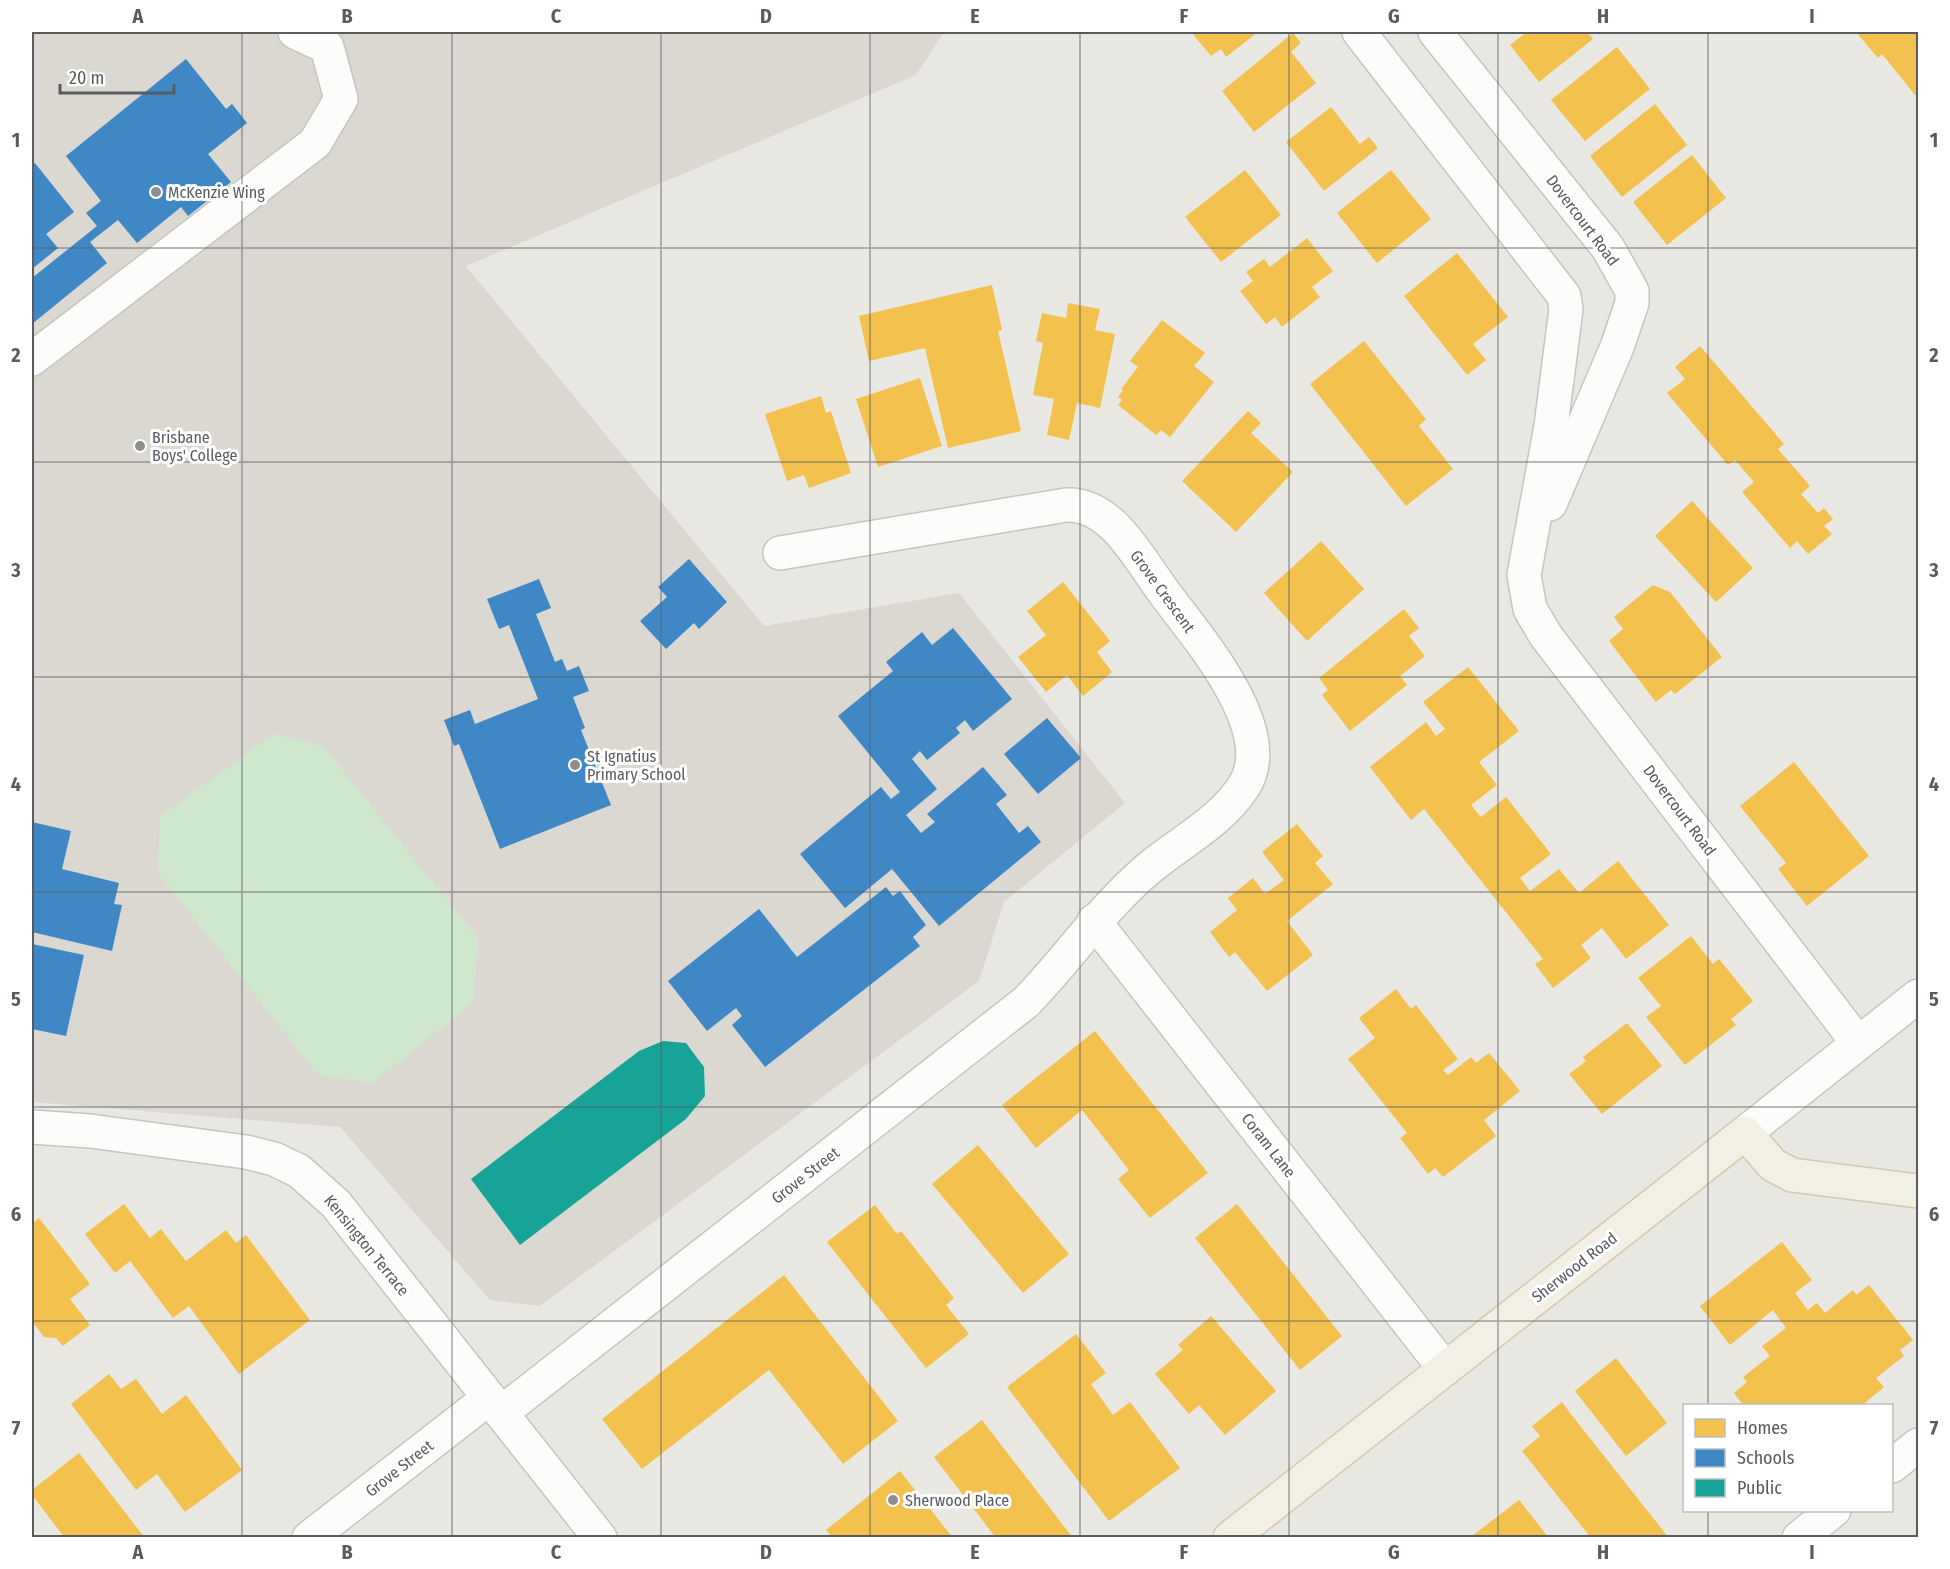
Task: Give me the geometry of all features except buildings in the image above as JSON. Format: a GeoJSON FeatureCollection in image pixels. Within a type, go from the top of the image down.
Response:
{"type":"FeatureCollection","features":[{"type":"Feature","properties":{"kind":"main road","name":"Sherwood Road"},"geometry":{"type":"LineString","coordinates":[[1230,1538],[1744,1133]]}},
{"type":"Feature","properties":{"kind":"main road"},"geometry":{"type":"LineString","coordinates":[[1744,1133],[1773,1165],[1792,1175],[1918,1191]]}},
{"type":"Feature","properties":{"kind":"street"},"geometry":{"type":"LineString","coordinates":[[32,359],[315,143],[341,99],[327,47],[296,32]]}},
{"type":"Feature","properties":{"kind":"street","name":"Dovercourt Road"},"geometry":{"type":"LineString","coordinates":[[1359,32],[1564,296],[1566,309],[1551,426],[1524,567],[1525,594],[1533,615],[1546,636],[1858,1043]]}},
{"type":"Feature","properties":{"kind":"street","name":"Dovercourt Road"},"geometry":{"type":"LineString","coordinates":[[1435,32],[1608,248],[1632,291],[1632,303],[1617,347],[1524,567]]}},
{"type":"Feature","properties":{"kind":"street","name":"Grove Crescent"},"geometry":{"type":"LineString","coordinates":[[780,553],[1074,504],[1096,511],[1122,535],[1215,662],[1239,703],[1251,735],[1253,762],[1245,785],[1226,808],[1149,868],[1094,921]]}},
{"type":"Feature","properties":{"kind":"street","name":"Coram Lane"},"geometry":{"type":"LineString","coordinates":[[1094,921],[1445,1369]]}},
{"type":"Feature","properties":{"kind":"street","name":"Grove Street"},"geometry":{"type":"LineString","coordinates":[[309,1538],[495,1406],[1026,1002],[1050,977],[1094,921]]}},
{"type":"Feature","properties":{"kind":"street","name":"Sherwood Road"},"geometry":{"type":"LineString","coordinates":[[1744,1133],[1918,996]]}},
{"type":"Feature","properties":{"kind":"street","name":"Kensington Terrace"},"geometry":{"type":"LineString","coordinates":[[32,1127],[90,1131],[246,1152],[274,1159],[299,1171],[336,1204],[600,1538]]}},
{"type":"Feature","properties":{"kind":"street"},"geometry":{"type":"LineString","coordinates":[[1893,1465],[1918,1445]]}},
{"type":"Feature","properties":{"kind":"street"},"geometry":{"type":"LineString","coordinates":[[1799,1538],[1832,1512]]}},
{"type":"Feature","properties":{"kind":"shaded area","name":"St Ignatius Primary School"},"geometry":{"type":"Polygon","coordinates":[[[32,32],[944,32],[916,75],[466,266],[764,626],[959,593],[1125,803],[1004,902],[979,981],[540,1306],[490,1300],[340,1127],[32,1102],[32,32]]]}},
{"type":"Feature","properties":{"kind":"green space"},"geometry":{"type":"Polygon","coordinates":[[[273,734],[323,746],[478,938],[473,1002],[373,1083],[318,1075],[158,873],[160,817],[273,734]]]}},
{"type":"Feature","properties":{"kind":"place","name":"McKenzie Wing"},"geometry":{"type":"Point","coordinates":[156,192]}},
{"type":"Feature","properties":{"kind":"place","name":"Brisbane Boys' College"},"geometry":{"type":"Point","coordinates":[140,446]}},
{"type":"Feature","properties":{"kind":"place","name":"St Ignatius Primary School"},"geometry":{"type":"Point","coordinates":[575,765]}},
{"type":"Feature","properties":{"kind":"place","name":"Sherwood Place"},"geometry":{"type":"Point","coordinates":[893,1500]}}]}
